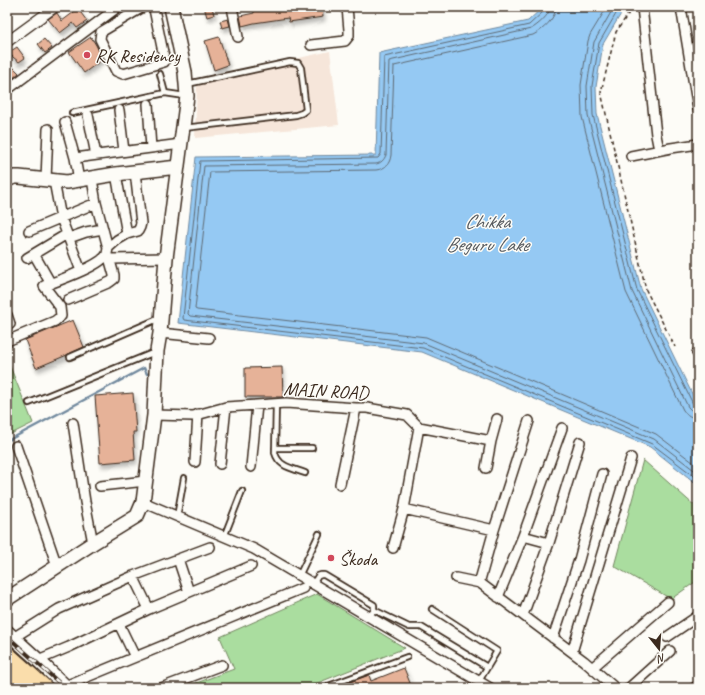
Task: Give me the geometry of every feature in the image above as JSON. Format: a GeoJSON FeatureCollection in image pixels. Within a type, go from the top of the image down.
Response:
{"type":"FeatureCollection","features":[{"type":"Feature","properties":{"kind":"highway"},"geometry":{"type":"LineString","coordinates":[[7,655],[44,688]]}},
{"type":"Feature","properties":{"kind":"highway"},"geometry":{"type":"LineString","coordinates":[[7,662],[36,688]]}},
{"type":"Feature","properties":{"kind":"highway"},"geometry":{"type":"LineString","coordinates":[[7,675],[22,688]]}},
{"type":"Feature","properties":{"kind":"highway"},"geometry":{"type":"LineString","coordinates":[[7,681],[15,688]]}},
{"type":"Feature","properties":{"kind":"street"},"geometry":{"type":"LineString","coordinates":[[7,42],[55,7]]}},
{"type":"Feature","properties":{"kind":"street"},"geometry":{"type":"LineString","coordinates":[[7,90],[118,7]]}},
{"type":"Feature","properties":{"kind":"street"},"geometry":{"type":"LineString","coordinates":[[143,7],[101,32],[100,39],[116,71],[123,74],[164,62],[164,56],[152,7]]}},
{"type":"Feature","properties":{"kind":"street"},"geometry":{"type":"LineString","coordinates":[[8,596],[137,516],[143,502],[154,415],[157,351],[160,333],[166,258],[187,90],[185,72],[171,7]]}},
{"type":"Feature","properties":{"kind":"street"},"geometry":{"type":"LineString","coordinates":[[232,7],[238,37]]}},
{"type":"Feature","properties":{"kind":"street"},"geometry":{"type":"LineString","coordinates":[[311,45],[345,41],[349,36],[350,30],[347,7]]}},
{"type":"Feature","properties":{"kind":"street"},"geometry":{"type":"LineString","coordinates":[[642,7],[656,135],[659,150]]}},
{"type":"Feature","properties":{"kind":"street"},"geometry":{"type":"LineString","coordinates":[[681,7],[698,109]]}},
{"type":"Feature","properties":{"kind":"street"},"geometry":{"type":"LineString","coordinates":[[104,17],[112,25]]}},
{"type":"Feature","properties":{"kind":"street"},"geometry":{"type":"LineString","coordinates":[[164,56],[181,52]]}},
{"type":"Feature","properties":{"kind":"street"},"geometry":{"type":"LineString","coordinates":[[148,104],[151,148]]}},
{"type":"Feature","properties":{"kind":"street"},"geometry":{"type":"LineString","coordinates":[[120,110],[124,151]]}},
{"type":"Feature","properties":{"kind":"street"},"geometry":{"type":"LineString","coordinates":[[88,115],[96,155]]}},
{"type":"Feature","properties":{"kind":"street"},"geometry":{"type":"LineString","coordinates":[[7,341],[55,321],[62,316],[60,307],[44,286],[101,261],[107,254],[108,248],[96,203],[75,158],[65,122]]}},
{"type":"Feature","properties":{"kind":"street"},"geometry":{"type":"LineString","coordinates":[[48,129],[50,181],[61,218],[81,271]]}},
{"type":"Feature","properties":{"kind":"street"},"geometry":{"type":"LineString","coordinates":[[75,158],[181,144]]}},
{"type":"Feature","properties":{"kind":"street"},"geometry":{"type":"LineString","coordinates":[[631,156],[698,144]]}},
{"type":"Feature","properties":{"kind":"street"},"geometry":{"type":"LineString","coordinates":[[7,180],[14,177],[19,177],[67,182],[116,174],[178,167]]}},
{"type":"Feature","properties":{"kind":"street"},"geometry":{"type":"LineString","coordinates":[[108,248],[127,234],[138,231],[140,227],[141,223],[135,172]]}},
{"type":"Feature","properties":{"kind":"street"},"geometry":{"type":"LineString","coordinates":[[116,174],[127,234]]}},
{"type":"Feature","properties":{"kind":"street"},"geometry":{"type":"LineString","coordinates":[[29,231],[96,203]]}},
{"type":"Feature","properties":{"kind":"street"},"geometry":{"type":"LineString","coordinates":[[51,284],[30,256],[68,236],[102,229]]}},
{"type":"Feature","properties":{"kind":"street"},"geometry":{"type":"LineString","coordinates":[[68,300],[114,279],[110,261],[112,259],[166,258]]}},
{"type":"Feature","properties":{"kind":"street"},"geometry":{"type":"LineString","coordinates":[[160,333],[209,338]]}},
{"type":"Feature","properties":{"kind":"street","name":"MAIN ROAD"},"geometry":{"type":"LineString","coordinates":[[154,415],[193,416],[226,407],[276,403],[367,408],[407,415],[420,427],[491,441]]}},
{"type":"Feature","properties":{"kind":"street"},"geometry":{"type":"LineString","coordinates":[[251,467],[257,405]]}},
{"type":"Feature","properties":{"kind":"street"},"geometry":{"type":"LineString","coordinates":[[220,464],[226,407]]}},
{"type":"Feature","properties":{"kind":"street"},"geometry":{"type":"LineString","coordinates":[[340,484],[356,408]]}},
{"type":"Feature","properties":{"kind":"street"},"geometry":{"type":"LineString","coordinates":[[195,462],[198,414]]}},
{"type":"Feature","properties":{"kind":"street"},"geometry":{"type":"LineString","coordinates":[[486,468],[497,419]]}},
{"type":"Feature","properties":{"kind":"street"},"geometry":{"type":"LineString","coordinates":[[480,583],[494,530],[529,420]]}},
{"type":"Feature","properties":{"kind":"street"},"geometry":{"type":"LineString","coordinates":[[73,423],[84,502],[93,543]]}},
{"type":"Feature","properties":{"kind":"street"},"geometry":{"type":"LineString","coordinates":[[393,548],[404,509],[420,427]]}},
{"type":"Feature","properties":{"kind":"street"},"geometry":{"type":"LineString","coordinates":[[498,597],[523,536],[562,428]]}},
{"type":"Feature","properties":{"kind":"street"},"geometry":{"type":"LineString","coordinates":[[523,615],[549,543],[580,442]]}},
{"type":"Feature","properties":{"kind":"street"},"geometry":{"type":"LineString","coordinates":[[16,446],[57,566]]}},
{"type":"Feature","properties":{"kind":"street"},"geometry":{"type":"LineString","coordinates":[[572,652],[631,458]]}},
{"type":"Feature","properties":{"kind":"street"},"geometry":{"type":"LineString","coordinates":[[553,638],[579,560],[602,474]]}},
{"type":"Feature","properties":{"kind":"street"},"geometry":{"type":"LineString","coordinates":[[100,486],[146,481]]}},
{"type":"Feature","properties":{"kind":"street"},"geometry":{"type":"LineString","coordinates":[[143,502],[254,549],[298,576],[371,613],[490,688]]}},
{"type":"Feature","properties":{"kind":"street"},"geometry":{"type":"LineString","coordinates":[[404,509],[494,530]]}},
{"type":"Feature","properties":{"kind":"street"},"geometry":{"type":"LineString","coordinates":[[523,536],[549,543]]}},
{"type":"Feature","properties":{"kind":"street"},"geometry":{"type":"LineString","coordinates":[[210,547],[133,576],[59,609],[10,635],[66,687],[303,588]]}},
{"type":"Feature","properties":{"kind":"street"},"geometry":{"type":"LineString","coordinates":[[178,559],[189,592]]}},
{"type":"Feature","properties":{"kind":"street"},"geometry":{"type":"LineString","coordinates":[[38,660],[149,609],[251,566]]}},
{"type":"Feature","properties":{"kind":"street"},"geometry":{"type":"LineString","coordinates":[[133,576],[149,609]]}},
{"type":"Feature","properties":{"kind":"street"},"geometry":{"type":"LineString","coordinates":[[456,578],[480,583],[572,652],[615,688]]}},
{"type":"Feature","properties":{"kind":"street"},"geometry":{"type":"LineString","coordinates":[[592,668],[668,602]]}},
{"type":"Feature","properties":{"kind":"street"},"geometry":{"type":"LineString","coordinates":[[667,637],[698,616]]}},
{"type":"Feature","properties":{"kind":"street"},"geometry":{"type":"LineString","coordinates":[[119,624],[135,657]]}},
{"type":"Feature","properties":{"kind":"street"},"geometry":{"type":"LineString","coordinates":[[629,688],[670,651]]}},
{"type":"Feature","properties":{"kind":"street"},"geometry":{"type":"LineString","coordinates":[[161,688],[222,665]]}},
{"type":"Feature","properties":{"kind":"street"},"geometry":{"type":"LineString","coordinates":[[694,688],[698,686]]}},
{"type":"Feature","properties":{"kind":"lane"},"geometry":{"type":"LineString","coordinates":[[72,113],[165,93],[187,90],[290,62],[298,63],[301,68],[306,110],[302,113],[296,115],[183,128]]}},
{"type":"Feature","properties":{"kind":"lane"},"geometry":{"type":"LineString","coordinates":[[160,74],[165,93]]}},
{"type":"Feature","properties":{"kind":"lane"},"geometry":{"type":"LineString","coordinates":[[70,356],[161,318]]}},
{"type":"Feature","properties":{"kind":"lane"},"geometry":{"type":"LineString","coordinates":[[29,403],[157,351]]}},
{"type":"Feature","properties":{"kind":"lane"},"geometry":{"type":"LineString","coordinates":[[276,403],[276,458],[280,464],[305,473]]}},
{"type":"Feature","properties":{"kind":"lane"},"geometry":{"type":"LineString","coordinates":[[275,448],[312,448]]}},
{"type":"Feature","properties":{"kind":"lane"},"geometry":{"type":"LineString","coordinates":[[177,517],[184,478]]}},
{"type":"Feature","properties":{"kind":"lane"},"geometry":{"type":"LineString","coordinates":[[224,537],[242,491]]}},
{"type":"Feature","properties":{"kind":"lane"},"geometry":{"type":"LineString","coordinates":[[298,576],[319,534]]}},
{"type":"Feature","properties":{"kind":"lane"},"geometry":{"type":"LineString","coordinates":[[313,584],[318,576],[324,575],[374,605],[371,613],[409,627],[421,627],[487,667]]}},
{"type":"Feature","properties":{"kind":"lane"},"geometry":{"type":"LineString","coordinates":[[432,609],[497,651],[479,681]]}},
{"type":"Feature","properties":{"kind":"lane"},"geometry":{"type":"LineString","coordinates":[[323,688],[407,657]]}},
{"type":"Feature","properties":{"kind":"path"},"geometry":{"type":"LineString","coordinates":[[633,7],[616,32],[602,92],[646,290],[675,347]]}},
{"type":"Feature","properties":{"kind":"shaded area"},"geometry":{"type":"Polygon","coordinates":[[[330,51],[339,125],[195,138],[197,81],[330,51]]]}},
{"type":"Feature","properties":{"kind":"green space"},"geometry":{"type":"Polygon","coordinates":[[[7,359],[33,423],[7,436],[7,359]]]}},
{"type":"Feature","properties":{"kind":"green space"},"geometry":{"type":"Polygon","coordinates":[[[643,460],[698,510],[698,580],[671,599],[614,566],[643,460]]]}},
{"type":"Feature","properties":{"kind":"green space"},"geometry":{"type":"Polygon","coordinates":[[[317,594],[405,648],[305,688],[183,688],[234,669],[220,637],[317,594]]]}},
{"type":"Feature","properties":{"kind":"water","name":"Chikka Beguru Lake"},"geometry":{"type":"Polygon","coordinates":[[[543,7],[625,7],[603,44],[596,87],[597,114],[641,289],[698,406],[698,485],[650,447],[422,352],[178,323],[196,157],[376,155],[379,53],[528,21],[543,7]]]}},
{"type":"Feature","properties":{"kind":"building"},"geometry":{"type":"Polygon","coordinates":[[[204,7],[212,7],[214,15],[207,17],[204,7]]]}},
{"type":"Feature","properties":{"kind":"building"},"geometry":{"type":"Polygon","coordinates":[[[254,7],[322,7],[323,17],[289,22],[288,18],[242,26],[240,16],[254,13],[254,7]]]}},
{"type":"Feature","properties":{"kind":"building"},"geometry":{"type":"Polygon","coordinates":[[[78,9],[87,21],[77,28],[73,23],[60,33],[48,19],[57,13],[62,21],[78,9]]]}},
{"type":"Feature","properties":{"kind":"building"},"geometry":{"type":"Polygon","coordinates":[[[228,19],[230,26],[222,28],[220,21],[228,19]]]}},
{"type":"Feature","properties":{"kind":"building","name":"RK Residency"},"geometry":{"type":"Polygon","coordinates":[[[91,37],[103,59],[84,73],[69,52],[91,37]]]}},
{"type":"Feature","properties":{"kind":"building"},"geometry":{"type":"Polygon","coordinates":[[[219,37],[228,65],[214,70],[205,41],[219,37]]]}},
{"type":"Feature","properties":{"kind":"building"},"geometry":{"type":"Polygon","coordinates":[[[44,39],[52,48],[45,53],[38,44],[44,39]]]}},
{"type":"Feature","properties":{"kind":"building"},"geometry":{"type":"Polygon","coordinates":[[[17,47],[25,58],[19,62],[8,53],[17,47]]]}},
{"type":"Feature","properties":{"kind":"building"},"geometry":{"type":"Polygon","coordinates":[[[11,65],[19,73],[11,80],[7,76],[7,68],[11,65]]]}},
{"type":"Feature","properties":{"kind":"building"},"geometry":{"type":"Polygon","coordinates":[[[73,320],[84,347],[36,368],[25,340],[73,320]]]}},
{"type":"Feature","properties":{"kind":"building"},"geometry":{"type":"Polygon","coordinates":[[[282,367],[283,397],[245,397],[245,368],[282,367]]]}},
{"type":"Feature","properties":{"kind":"building"},"geometry":{"type":"Polygon","coordinates":[[[133,393],[136,432],[133,432],[135,460],[100,463],[95,396],[133,393]]]}},
{"type":"Feature","properties":{"kind":"building"},"geometry":{"type":"Polygon","coordinates":[[[404,668],[412,688],[334,688],[369,675],[371,681],[404,668]]]}},
{"type":"Feature","properties":{"kind":"waterway"},"geometry":{"type":"LineString","coordinates":[[7,441],[144,368],[147,374]]}},
{"type":"Feature","properties":{"kind":"railway"},"geometry":{"type":"LineString","coordinates":[[7,636],[65,688]]}},
{"type":"Feature","properties":{"kind":"place","name":"RK Residency"},"geometry":{"type":"Point","coordinates":[87,55]}},
{"type":"Feature","properties":{"kind":"place","name":"Škoda"},"geometry":{"type":"Point","coordinates":[331,558]}}]}
